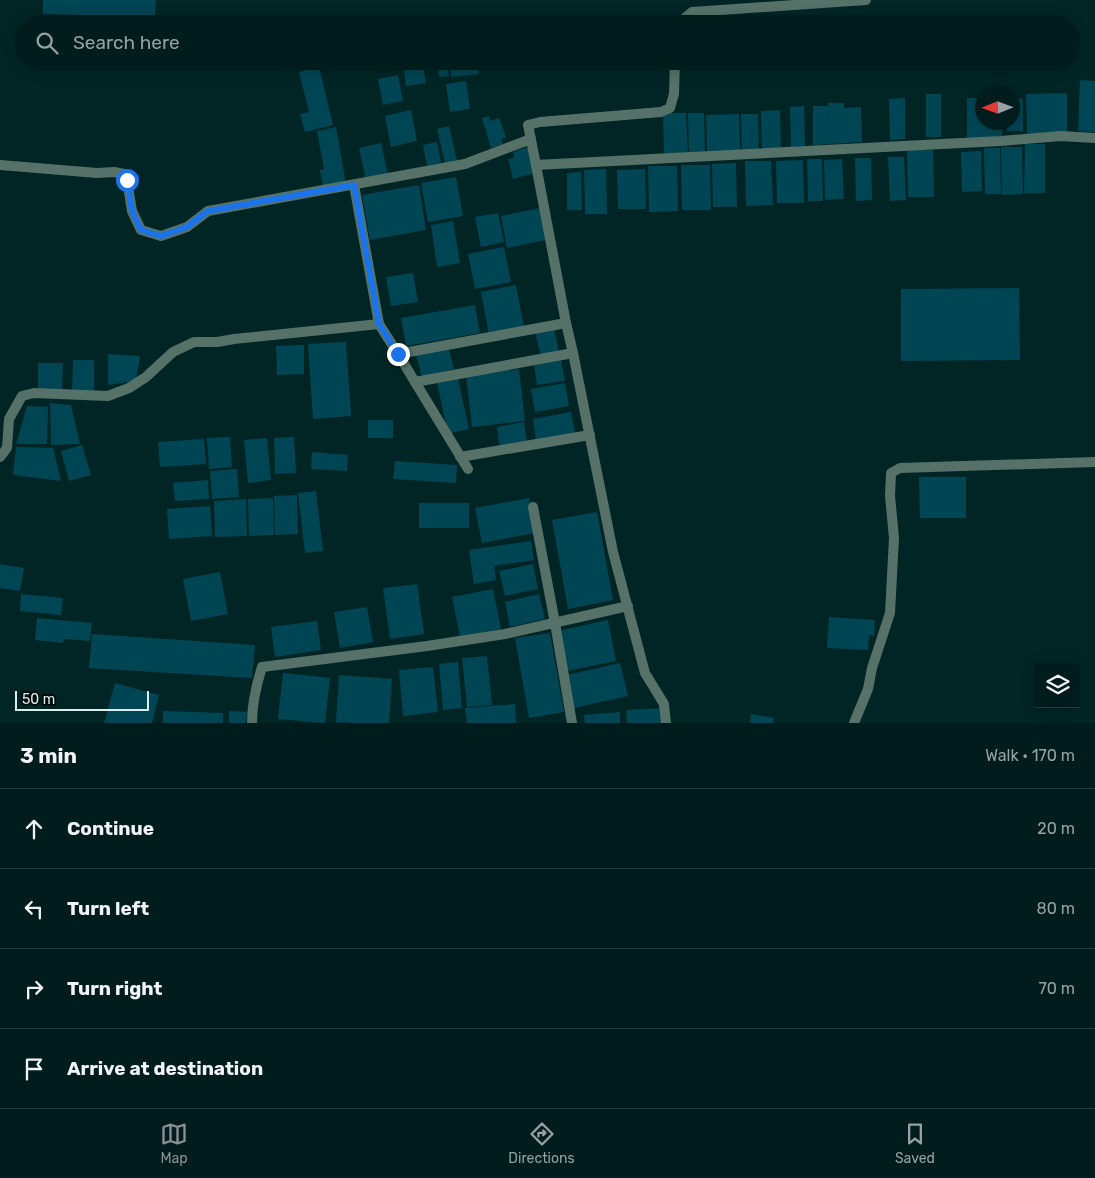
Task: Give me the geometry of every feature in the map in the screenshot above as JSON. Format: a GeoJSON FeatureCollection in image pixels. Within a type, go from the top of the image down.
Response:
{"type":"FeatureCollection","features":[{"type":"Feature","properties":{"kind":"street"},"geometry":{"type":"LineString","coordinates":[[688,15],[692,12],[866,0]]}},
{"type":"Feature","properties":{"kind":"street"},"geometry":{"type":"LineString","coordinates":[[666,723],[664,704],[645,673],[613,552],[528,125],[540,122],[661,112],[670,108],[674,94],[675,70]]}},
{"type":"Feature","properties":{"kind":"street"},"geometry":{"type":"LineString","coordinates":[[536,165],[1002,141],[1061,136],[1095,138]]}},
{"type":"Feature","properties":{"kind":"street"},"geometry":{"type":"LineString","coordinates":[[0,165],[124,174],[127,180],[132,211],[141,230],[161,236],[187,227],[208,211],[465,164],[531,139]]}},
{"type":"Feature","properties":{"kind":"street"},"geometry":{"type":"LineString","coordinates":[[354,185],[379,324],[468,469]]}},
{"type":"Feature","properties":{"kind":"street"},"geometry":{"type":"LineString","coordinates":[[398,354],[566,323]]}},
{"type":"Feature","properties":{"kind":"street"},"geometry":{"type":"LineString","coordinates":[[0,457],[7,448],[10,420],[22,396],[34,393],[108,396],[129,388],[146,377],[173,352],[194,342],[217,342],[379,324]]}},
{"type":"Feature","properties":{"kind":"street"},"geometry":{"type":"LineString","coordinates":[[415,382],[573,353]]}},
{"type":"Feature","properties":{"kind":"street"},"geometry":{"type":"LineString","coordinates":[[460,457],[590,435]]}},
{"type":"Feature","properties":{"kind":"street"},"geometry":{"type":"LineString","coordinates":[[854,723],[868,689],[872,668],[890,613],[894,538],[890,496],[891,473],[900,468],[1095,462]]}},
{"type":"Feature","properties":{"kind":"street"},"geometry":{"type":"LineString","coordinates":[[533,507],[572,723]]}},
{"type":"Feature","properties":{"kind":"street"},"geometry":{"type":"LineString","coordinates":[[252,723],[252,706],[262,667],[505,634],[628,606]]}},
{"type":"Feature","properties":{"kind":"building"},"geometry":{"type":"Polygon","coordinates":[[[43,0],[156,0],[155,15],[43,14],[43,0]]]}},
{"type":"Feature","properties":{"kind":"building"},"geometry":{"type":"Polygon","coordinates":[[[320,70],[333,125],[305,132],[300,114],[309,112],[299,72],[320,70]]]}},
{"type":"Feature","properties":{"kind":"building"},"geometry":{"type":"Polygon","coordinates":[[[404,70],[424,70],[426,83],[406,86],[404,70]]]}},
{"type":"Feature","properties":{"kind":"building"},"geometry":{"type":"Polygon","coordinates":[[[438,70],[448,70],[449,76],[439,77],[438,70]]]}},
{"type":"Feature","properties":{"kind":"building"},"geometry":{"type":"Polygon","coordinates":[[[451,70],[478,70],[479,74],[451,77],[451,70]]]}},
{"type":"Feature","properties":{"kind":"building"},"geometry":{"type":"Polygon","coordinates":[[[398,75],[403,101],[383,105],[378,79],[398,75]]]}},
{"type":"Feature","properties":{"kind":"building"},"geometry":{"type":"Polygon","coordinates":[[[1080,80],[1095,81],[1095,132],[1078,131],[1080,80]]]}},
{"type":"Feature","properties":{"kind":"building"},"geometry":{"type":"Polygon","coordinates":[[[466,81],[470,109],[450,112],[446,84],[466,81]]]}},
{"type":"Feature","properties":{"kind":"building"},"geometry":{"type":"Polygon","coordinates":[[[1067,93],[1067,133],[1027,134],[1026,94],[1067,93]]]}},
{"type":"Feature","properties":{"kind":"building"},"geometry":{"type":"Polygon","coordinates":[[[926,94],[941,94],[941,137],[926,137],[926,94]]]}},
{"type":"Feature","properties":{"kind":"building"},"geometry":{"type":"Polygon","coordinates":[[[905,98],[905,139],[890,140],[889,99],[905,98]]]}},
{"type":"Feature","properties":{"kind":"building"},"geometry":{"type":"Polygon","coordinates":[[[967,98],[975,98],[975,130],[1002,130],[1002,138],[967,138],[967,98]]]}},
{"type":"Feature","properties":{"kind":"building"},"geometry":{"type":"Polygon","coordinates":[[[1020,99],[1023,99],[1023,131],[1007,131],[1020,130],[1020,99]]]}},
{"type":"Feature","properties":{"kind":"building"},"geometry":{"type":"Polygon","coordinates":[[[828,103],[844,103],[844,108],[861,107],[862,142],[813,145],[813,106],[828,106],[829,131],[828,103]]]}},
{"type":"Feature","properties":{"kind":"building"},"geometry":{"type":"Polygon","coordinates":[[[804,106],[805,146],[791,147],[790,107],[804,106]]]}},
{"type":"Feature","properties":{"kind":"building"},"geometry":{"type":"Polygon","coordinates":[[[411,110],[417,141],[391,147],[385,116],[411,110]]]}},
{"type":"Feature","properties":{"kind":"building"},"geometry":{"type":"Polygon","coordinates":[[[780,110],[781,149],[762,149],[761,111],[780,110]]]}},
{"type":"Feature","properties":{"kind":"building"},"geometry":{"type":"Polygon","coordinates":[[[663,113],[686,113],[688,154],[664,154],[663,113]]]}},
{"type":"Feature","properties":{"kind":"building"},"geometry":{"type":"Polygon","coordinates":[[[688,113],[704,113],[705,153],[689,153],[688,113]]]}},
{"type":"Feature","properties":{"kind":"building"},"geometry":{"type":"Polygon","coordinates":[[[739,114],[740,151],[707,152],[706,115],[739,114]]]}},
{"type":"Feature","properties":{"kind":"building"},"geometry":{"type":"Polygon","coordinates":[[[741,114],[758,114],[759,151],[742,151],[741,114]]]}},
{"type":"Feature","properties":{"kind":"building"},"geometry":{"type":"Polygon","coordinates":[[[489,116],[490,121],[499,118],[506,137],[501,139],[503,144],[491,148],[482,118],[489,116]]]}},
{"type":"Feature","properties":{"kind":"building"},"geometry":{"type":"Polygon","coordinates":[[[449,126],[457,161],[445,163],[437,129],[449,126]]]}},
{"type":"Feature","properties":{"kind":"building"},"geometry":{"type":"Polygon","coordinates":[[[336,127],[346,184],[323,188],[320,170],[324,169],[317,131],[336,127]]]}},
{"type":"Feature","properties":{"kind":"building"},"geometry":{"type":"Polygon","coordinates":[[[437,142],[441,163],[427,166],[423,145],[437,142]]]}},
{"type":"Feature","properties":{"kind":"building"},"geometry":{"type":"Polygon","coordinates":[[[381,143],[388,175],[366,180],[359,148],[381,143]]]}},
{"type":"Feature","properties":{"kind":"building"},"geometry":{"type":"Polygon","coordinates":[[[1025,144],[1045,144],[1045,193],[1024,193],[1025,144]]]}},
{"type":"Feature","properties":{"kind":"building"},"geometry":{"type":"Polygon","coordinates":[[[528,147],[535,173],[513,179],[508,159],[514,158],[513,152],[528,147]]]}},
{"type":"Feature","properties":{"kind":"building"},"geometry":{"type":"Polygon","coordinates":[[[1001,147],[1022,147],[1023,194],[1002,195],[1001,147]]]}},
{"type":"Feature","properties":{"kind":"building"},"geometry":{"type":"Polygon","coordinates":[[[984,148],[1000,148],[1001,194],[985,194],[984,148]]]}},
{"type":"Feature","properties":{"kind":"building"},"geometry":{"type":"Polygon","coordinates":[[[907,150],[933,150],[934,197],[908,197],[907,150]]]}},
{"type":"Feature","properties":{"kind":"building"},"geometry":{"type":"Polygon","coordinates":[[[981,151],[982,191],[962,192],[961,152],[981,151]]]}},
{"type":"Feature","properties":{"kind":"building"},"geometry":{"type":"Polygon","coordinates":[[[888,157],[904,157],[906,200],[890,201],[888,157]]]}},
{"type":"Feature","properties":{"kind":"building"},"geometry":{"type":"Polygon","coordinates":[[[855,158],[871,158],[872,200],[856,201],[855,158]]]}},
{"type":"Feature","properties":{"kind":"building"},"geometry":{"type":"Polygon","coordinates":[[[807,159],[822,159],[823,201],[808,201],[807,159]]]}},
{"type":"Feature","properties":{"kind":"building"},"geometry":{"type":"Polygon","coordinates":[[[842,159],[844,199],[825,200],[824,160],[842,159]]]}},
{"type":"Feature","properties":{"kind":"building"},"geometry":{"type":"Polygon","coordinates":[[[803,160],[804,203],[777,203],[776,161],[803,160]]]}},
{"type":"Feature","properties":{"kind":"building"},"geometry":{"type":"Polygon","coordinates":[[[745,161],[771,161],[773,205],[746,206],[745,161]]]}},
{"type":"Feature","properties":{"kind":"building"},"geometry":{"type":"Polygon","coordinates":[[[736,163],[737,207],[713,207],[712,164],[736,163]]]}},
{"type":"Feature","properties":{"kind":"building"},"geometry":{"type":"Polygon","coordinates":[[[681,165],[710,165],[711,210],[682,210],[681,165]]]}},
{"type":"Feature","properties":{"kind":"building"},"geometry":{"type":"Polygon","coordinates":[[[648,166],[677,166],[678,211],[649,212],[648,166]]]}},
{"type":"Feature","properties":{"kind":"building"},"geometry":{"type":"Polygon","coordinates":[[[606,169],[607,214],[585,214],[584,170],[606,169]]]}},
{"type":"Feature","properties":{"kind":"building"},"geometry":{"type":"Polygon","coordinates":[[[645,169],[646,209],[618,209],[617,170],[645,169]]]}},
{"type":"Feature","properties":{"kind":"building"},"geometry":{"type":"Polygon","coordinates":[[[581,172],[582,210],[567,210],[567,173],[581,172]]]}},
{"type":"Feature","properties":{"kind":"building"},"geometry":{"type":"Polygon","coordinates":[[[456,177],[463,216],[428,222],[421,183],[456,177]]]}},
{"type":"Feature","properties":{"kind":"building"},"geometry":{"type":"Polygon","coordinates":[[[419,185],[426,230],[370,240],[362,195],[419,185]]]}},
{"type":"Feature","properties":{"kind":"building"},"geometry":{"type":"Polygon","coordinates":[[[540,208],[546,240],[507,248],[501,216],[540,208]]]}},
{"type":"Feature","properties":{"kind":"building"},"geometry":{"type":"Polygon","coordinates":[[[498,213],[504,242],[481,247],[475,217],[498,213]]]}},
{"type":"Feature","properties":{"kind":"building"},"geometry":{"type":"Polygon","coordinates":[[[453,221],[460,263],[437,267],[431,225],[453,221]]]}},
{"type":"Feature","properties":{"kind":"building"},"geometry":{"type":"Polygon","coordinates":[[[504,247],[511,282],[475,289],[468,254],[504,247]]]}},
{"type":"Feature","properties":{"kind":"building"},"geometry":{"type":"Polygon","coordinates":[[[413,273],[418,302],[391,306],[386,277],[413,273]]]}},
{"type":"Feature","properties":{"kind":"building"},"geometry":{"type":"Polygon","coordinates":[[[516,285],[524,328],[489,335],[481,292],[516,285]]]}},
{"type":"Feature","properties":{"kind":"building"},"geometry":{"type":"Polygon","coordinates":[[[1019,288],[1020,360],[901,361],[901,289],[1019,288]]]}},
{"type":"Feature","properties":{"kind":"building"},"geometry":{"type":"Polygon","coordinates":[[[475,305],[480,333],[406,346],[401,318],[475,305]]]}},
{"type":"Feature","properties":{"kind":"building"},"geometry":{"type":"Polygon","coordinates":[[[554,328],[559,353],[541,356],[535,333],[554,328]]]}},
{"type":"Feature","properties":{"kind":"building"},"geometry":{"type":"Polygon","coordinates":[[[346,342],[351,416],[313,419],[308,344],[346,342]]]}},
{"type":"Feature","properties":{"kind":"building"},"geometry":{"type":"Polygon","coordinates":[[[304,345],[304,374],[277,375],[276,346],[304,345]]]}},
{"type":"Feature","properties":{"kind":"building"},"geometry":{"type":"Polygon","coordinates":[[[448,346],[454,369],[422,377],[416,355],[448,346]]]}},
{"type":"Feature","properties":{"kind":"building"},"geometry":{"type":"Polygon","coordinates":[[[108,354],[140,356],[136,381],[108,385],[108,354]]]}},
{"type":"Feature","properties":{"kind":"building"},"geometry":{"type":"Polygon","coordinates":[[[73,360],[94,360],[94,392],[72,392],[73,360]]]}},
{"type":"Feature","properties":{"kind":"building"},"geometry":{"type":"Polygon","coordinates":[[[561,360],[565,381],[537,385],[534,364],[561,360]]]}},
{"type":"Feature","properties":{"kind":"building"},"geometry":{"type":"Polygon","coordinates":[[[38,363],[63,363],[62,390],[38,390],[38,363]]]}},
{"type":"Feature","properties":{"kind":"building"},"geometry":{"type":"Polygon","coordinates":[[[519,369],[525,421],[472,427],[466,375],[519,369]]]}},
{"type":"Feature","properties":{"kind":"building"},"geometry":{"type":"Polygon","coordinates":[[[458,379],[469,429],[448,434],[437,383],[458,379]]]}},
{"type":"Feature","properties":{"kind":"building"},"geometry":{"type":"Polygon","coordinates":[[[565,383],[569,406],[535,412],[531,389],[565,383]]]}},
{"type":"Feature","properties":{"kind":"building"},"geometry":{"type":"Polygon","coordinates":[[[50,403],[71,405],[80,444],[51,445],[50,403]]]}},
{"type":"Feature","properties":{"kind":"building"},"geometry":{"type":"Polygon","coordinates":[[[27,406],[48,407],[47,444],[16,444],[27,406]]]}},
{"type":"Feature","properties":{"kind":"building"},"geometry":{"type":"Polygon","coordinates":[[[571,412],[575,434],[536,440],[533,419],[571,412]]]}},
{"type":"Feature","properties":{"kind":"building"},"geometry":{"type":"Polygon","coordinates":[[[368,420],[393,420],[393,438],[368,438],[368,420]]]}},
{"type":"Feature","properties":{"kind":"building"},"geometry":{"type":"Polygon","coordinates":[[[524,422],[527,443],[500,449],[497,427],[524,422]]]}},
{"type":"Feature","properties":{"kind":"building"},"geometry":{"type":"Polygon","coordinates":[[[230,437],[232,467],[209,469],[207,438],[230,437]]]}},
{"type":"Feature","properties":{"kind":"building"},"geometry":{"type":"Polygon","coordinates":[[[294,437],[296,473],[275,474],[274,438],[294,437]]]}},
{"type":"Feature","properties":{"kind":"building"},"geometry":{"type":"Polygon","coordinates":[[[267,438],[271,480],[248,483],[244,440],[267,438]]]}},
{"type":"Feature","properties":{"kind":"building"},"geometry":{"type":"Polygon","coordinates":[[[204,439],[206,464],[160,467],[158,442],[204,439]]]}},
{"type":"Feature","properties":{"kind":"building"},"geometry":{"type":"Polygon","coordinates":[[[82,445],[91,475],[69,481],[61,451],[82,445]]]}},
{"type":"Feature","properties":{"kind":"building"},"geometry":{"type":"Polygon","coordinates":[[[16,447],[53,448],[61,481],[13,475],[16,447]]]}},
{"type":"Feature","properties":{"kind":"building"},"geometry":{"type":"Polygon","coordinates":[[[312,452],[348,455],[347,471],[311,469],[312,452]]]}},
{"type":"Feature","properties":{"kind":"building"},"geometry":{"type":"Polygon","coordinates":[[[395,461],[457,465],[456,483],[393,479],[395,461]]]}},
{"type":"Feature","properties":{"kind":"building"},"geometry":{"type":"Polygon","coordinates":[[[237,469],[239,497],[212,499],[210,471],[237,469]]]}},
{"type":"Feature","properties":{"kind":"building"},"geometry":{"type":"Polygon","coordinates":[[[919,477],[966,477],[966,518],[920,518],[919,477]]]}},
{"type":"Feature","properties":{"kind":"building"},"geometry":{"type":"Polygon","coordinates":[[[208,480],[209,499],[175,501],[173,483],[208,480]]]}},
{"type":"Feature","properties":{"kind":"building"},"geometry":{"type":"Polygon","coordinates":[[[316,491],[323,551],[305,553],[298,493],[316,491]]]}},
{"type":"Feature","properties":{"kind":"building"},"geometry":{"type":"Polygon","coordinates":[[[297,495],[298,534],[275,535],[274,496],[297,495]]]}},
{"type":"Feature","properties":{"kind":"building"},"geometry":{"type":"Polygon","coordinates":[[[273,498],[274,535],[249,536],[248,499],[273,498]]]}},
{"type":"Feature","properties":{"kind":"building"},"geometry":{"type":"Polygon","coordinates":[[[529,498],[535,533],[482,543],[475,508],[529,498]]]}},
{"type":"Feature","properties":{"kind":"building"},"geometry":{"type":"Polygon","coordinates":[[[246,499],[247,536],[215,537],[214,501],[246,499]]]}},
{"type":"Feature","properties":{"kind":"building"},"geometry":{"type":"Polygon","coordinates":[[[419,503],[469,503],[469,528],[419,528],[419,503]]]}},
{"type":"Feature","properties":{"kind":"building"},"geometry":{"type":"Polygon","coordinates":[[[210,506],[212,536],[169,539],[167,509],[210,506]]]}},
{"type":"Feature","properties":{"kind":"building"},"geometry":{"type":"Polygon","coordinates":[[[597,512],[613,600],[568,609],[552,520],[597,512]]]}},
{"type":"Feature","properties":{"kind":"building"},"geometry":{"type":"Polygon","coordinates":[[[531,541],[534,560],[494,566],[496,580],[474,584],[469,550],[531,541]]]}},
{"type":"Feature","properties":{"kind":"building"},"geometry":{"type":"Polygon","coordinates":[[[0,564],[24,568],[20,591],[0,588],[0,564]]]}},
{"type":"Feature","properties":{"kind":"building"},"geometry":{"type":"Polygon","coordinates":[[[533,564],[538,589],[505,596],[499,571],[533,564]]]}},
{"type":"Feature","properties":{"kind":"building"},"geometry":{"type":"Polygon","coordinates":[[[220,572],[228,614],[191,621],[183,579],[220,572]]]}},
{"type":"Feature","properties":{"kind":"building"},"geometry":{"type":"Polygon","coordinates":[[[417,584],[424,634],[390,639],[383,588],[417,584]]]}},
{"type":"Feature","properties":{"kind":"building"},"geometry":{"type":"Polygon","coordinates":[[[493,589],[501,629],[460,637],[452,597],[493,589]]]}},
{"type":"Feature","properties":{"kind":"building"},"geometry":{"type":"Polygon","coordinates":[[[21,594],[63,598],[61,615],[20,611],[21,594]]]}},
{"type":"Feature","properties":{"kind":"building"},"geometry":{"type":"Polygon","coordinates":[[[539,594],[545,619],[510,627],[505,602],[539,594]]]}},
{"type":"Feature","properties":{"kind":"building"},"geometry":{"type":"Polygon","coordinates":[[[367,607],[373,642],[340,648],[334,612],[367,607]]]}},
{"type":"Feature","properties":{"kind":"building"},"geometry":{"type":"Polygon","coordinates":[[[829,617],[875,620],[874,636],[869,635],[868,650],[827,648],[829,617]]]}},
{"type":"Feature","properties":{"kind":"building"},"geometry":{"type":"Polygon","coordinates":[[[37,618],[92,623],[90,641],[64,639],[63,643],[35,640],[37,618]]]}},
{"type":"Feature","properties":{"kind":"building"},"geometry":{"type":"Polygon","coordinates":[[[608,620],[616,661],[567,671],[558,631],[608,620]]]}},
{"type":"Feature","properties":{"kind":"building"},"geometry":{"type":"Polygon","coordinates":[[[317,621],[321,650],[275,657],[271,627],[317,621]]]}},
{"type":"Feature","properties":{"kind":"building"},"geometry":{"type":"Polygon","coordinates":[[[550,633],[564,712],[529,718],[515,638],[550,633]]]}},
{"type":"Feature","properties":{"kind":"building"},"geometry":{"type":"Polygon","coordinates":[[[92,634],[255,645],[252,678],[89,668],[92,634]]]}},
{"type":"Feature","properties":{"kind":"building"},"geometry":{"type":"Polygon","coordinates":[[[487,656],[492,705],[467,707],[462,658],[487,656]]]}},
{"type":"Feature","properties":{"kind":"building"},"geometry":{"type":"Polygon","coordinates":[[[458,662],[462,708],[443,710],[439,664],[458,662]]]}},
{"type":"Feature","properties":{"kind":"building"},"geometry":{"type":"Polygon","coordinates":[[[620,663],[628,696],[574,708],[567,675],[620,663]]]}},
{"type":"Feature","properties":{"kind":"building"},"geometry":{"type":"Polygon","coordinates":[[[433,667],[438,712],[403,716],[399,670],[433,667]]]}},
{"type":"Feature","properties":{"kind":"building"},"geometry":{"type":"Polygon","coordinates":[[[283,673],[330,678],[325,723],[278,719],[283,673]]]}},
{"type":"Feature","properties":{"kind":"building"},"geometry":{"type":"Polygon","coordinates":[[[339,675],[392,679],[389,723],[336,722],[339,675]]]}},
{"type":"Feature","properties":{"kind":"building"},"geometry":{"type":"Polygon","coordinates":[[[115,683],[159,695],[152,723],[104,723],[115,683]]]}},
{"type":"Feature","properties":{"kind":"building"},"geometry":{"type":"Polygon","coordinates":[[[515,704],[516,723],[467,723],[465,708],[515,704]]]}},
{"type":"Feature","properties":{"kind":"building"},"geometry":{"type":"Polygon","coordinates":[[[663,708],[664,723],[627,723],[626,710],[663,708]]]}},
{"type":"Feature","properties":{"kind":"building"},"geometry":{"type":"Polygon","coordinates":[[[163,711],[223,713],[223,723],[163,723],[163,711]]]}},
{"type":"Feature","properties":{"kind":"building"},"geometry":{"type":"Polygon","coordinates":[[[229,711],[247,712],[246,723],[229,723],[229,711]]]}},
{"type":"Feature","properties":{"kind":"building"},"geometry":{"type":"Polygon","coordinates":[[[620,712],[620,723],[585,723],[584,715],[620,712]]]}},
{"type":"Feature","properties":{"kind":"building"},"geometry":{"type":"Polygon","coordinates":[[[751,714],[774,718],[773,723],[750,723],[751,714]]]}},
{"type":"Feature","properties":{"kind":"route"},"geometry":{"type":"LineString","coordinates":[[127,180],[132,211],[141,230],[161,236],[187,227],[208,211],[354,185],[379,324],[398,354]]}}]}
